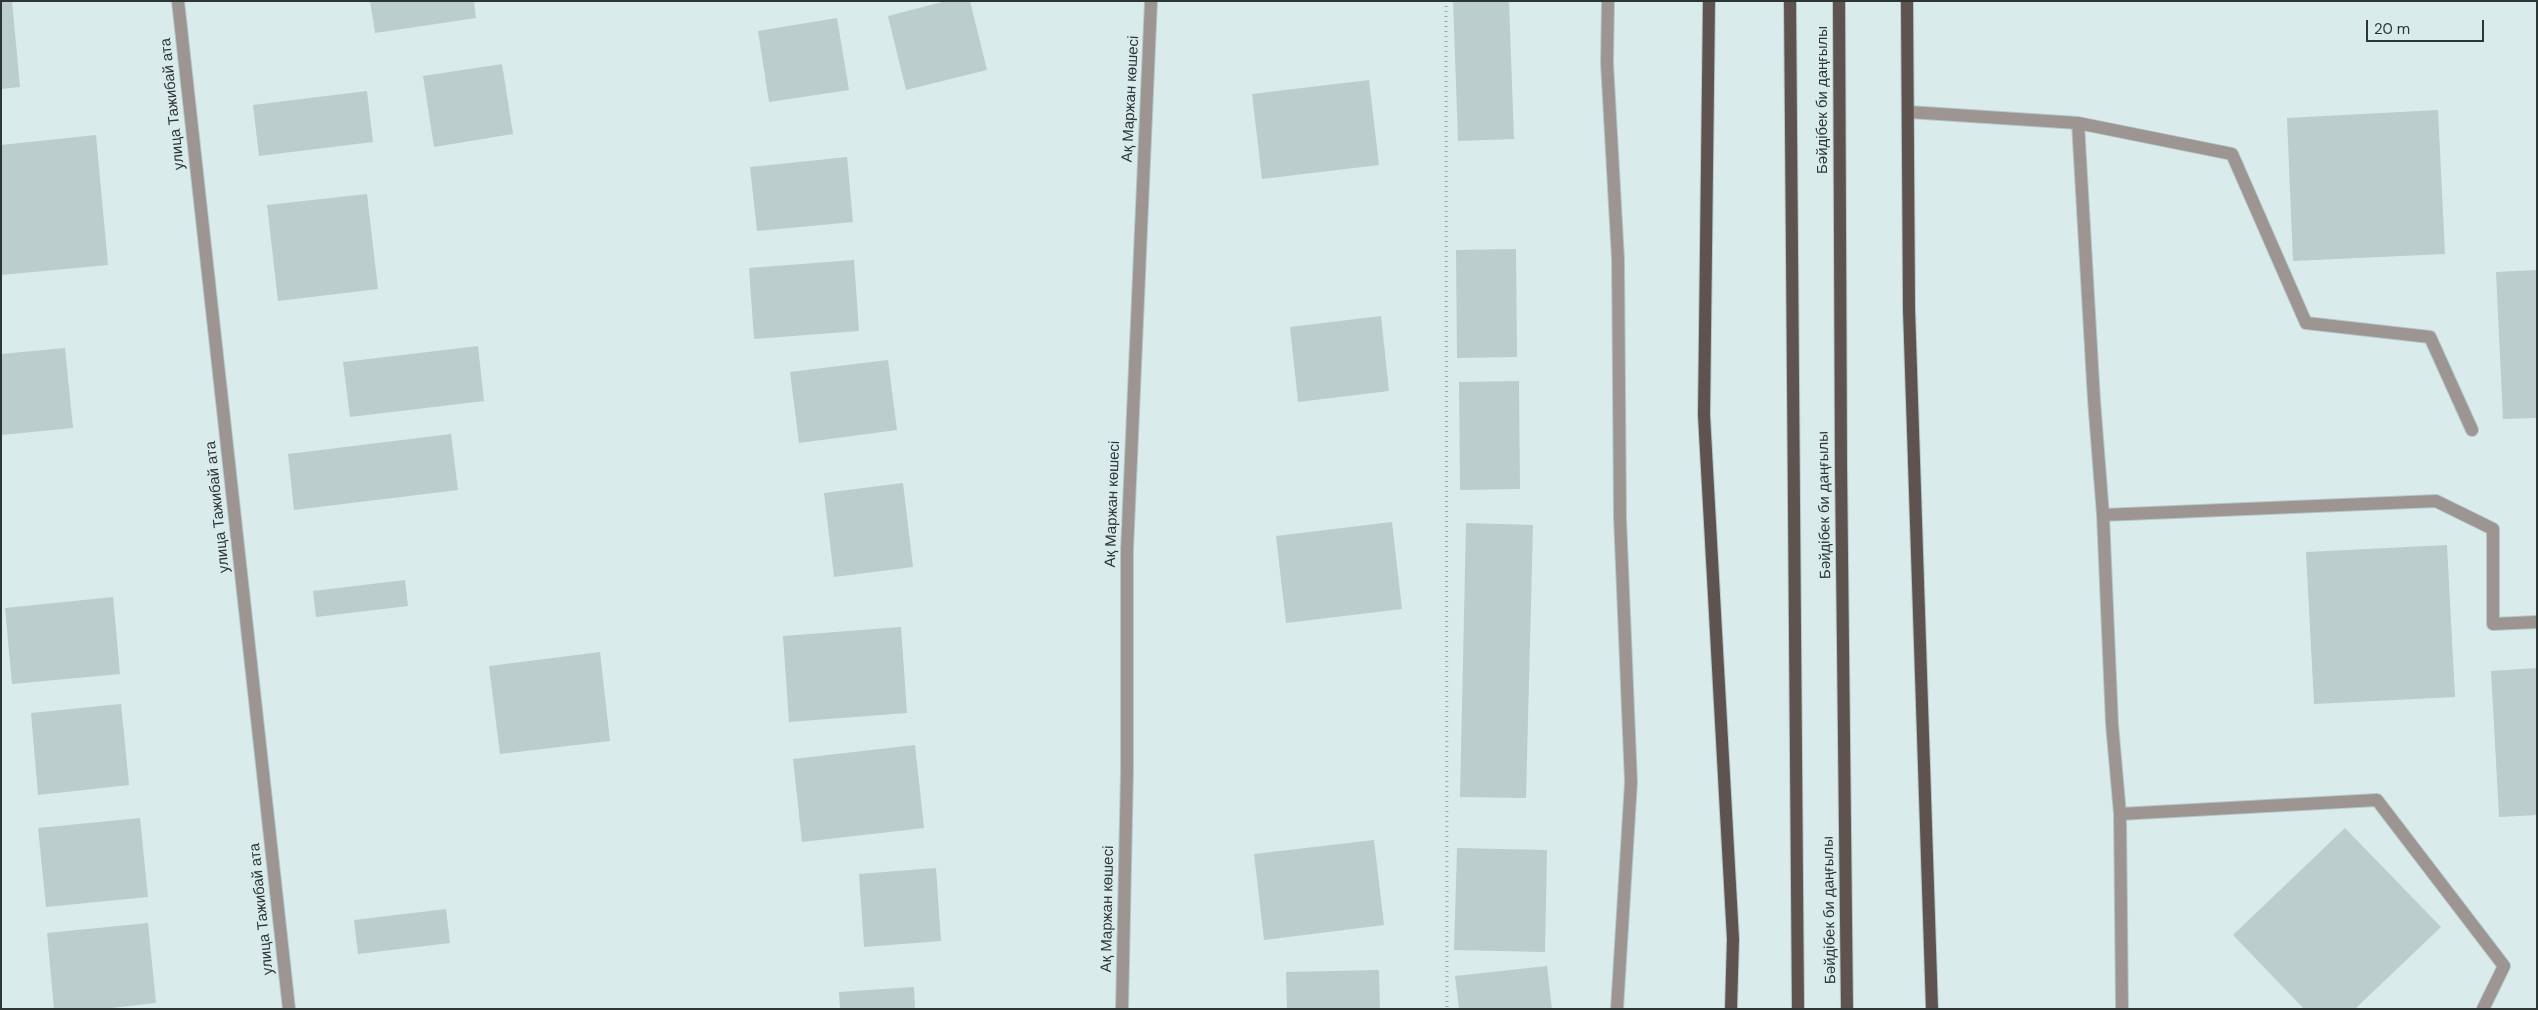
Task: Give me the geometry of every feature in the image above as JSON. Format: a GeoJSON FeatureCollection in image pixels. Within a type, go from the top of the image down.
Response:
{"type":"FeatureCollection","features":[{"type":"Feature","properties":{"kind":"main road"},"geometry":{"type":"LineString","coordinates":[[1709,1],[1704,415],[1734,939],[1731,1009]]}},
{"type":"Feature","properties":{"kind":"main road","name":"Бәйдібек би даңғылы"},"geometry":{"type":"LineString","coordinates":[[1790,1],[1798,1009]]}},
{"type":"Feature","properties":{"kind":"main road","name":"Бәйдібек би даңғылы"},"geometry":{"type":"LineString","coordinates":[[1839,1],[1841,465],[1847,1009]]}},
{"type":"Feature","properties":{"kind":"main road"},"geometry":{"type":"LineString","coordinates":[[1907,1],[1909,112],[1908,300],[1932,1009]]}},
{"type":"Feature","properties":{"kind":"street","name":"улица Тажибай ата"},"geometry":{"type":"LineString","coordinates":[[178,1],[289,1009]]}},
{"type":"Feature","properties":{"kind":"street","name":"Ақ Маржан көшесі"},"geometry":{"type":"LineString","coordinates":[[1122,1009],[1127,771],[1127,550],[1151,1]]}},
{"type":"Feature","properties":{"kind":"street"},"geometry":{"type":"LineString","coordinates":[[1608,1],[1607,63],[1618,259],[1620,518],[1631,782],[1617,1009]]}},
{"type":"Feature","properties":{"kind":"street"},"geometry":{"type":"LineString","coordinates":[[1909,112],[2078,123],[2232,154],[2306,323],[2430,336],[2472,430]]}},
{"type":"Feature","properties":{"kind":"street"},"geometry":{"type":"LineString","coordinates":[[2078,123],[2094,400],[2104,515],[2112,724],[2120,814],[2122,1009]]}},
{"type":"Feature","properties":{"kind":"street"},"geometry":{"type":"LineString","coordinates":[[2104,515],[2436,501],[2493,529],[2493,624],[2537,622]]}},
{"type":"Feature","properties":{"kind":"street"},"geometry":{"type":"LineString","coordinates":[[2120,814],[2377,800],[2504,966],[2483,1009]]}},
{"type":"Feature","properties":{"kind":"path"},"geometry":{"type":"LineString","coordinates":[[1446,1],[1447,1009]]}},
{"type":"Feature","properties":{"kind":"building"},"geometry":{"type":"Polygon","coordinates":[[[1,1],[12,1],[20,87],[1,89],[1,1]]]}},
{"type":"Feature","properties":{"kind":"building"},"geometry":{"type":"Polygon","coordinates":[[[370,1],[474,1],[476,18],[375,33],[370,1]]]}},
{"type":"Feature","properties":{"kind":"building"},"geometry":{"type":"Polygon","coordinates":[[[946,1],[970,1],[987,70],[906,90],[888,16],[946,1]]]}},
{"type":"Feature","properties":{"kind":"building"},"geometry":{"type":"Polygon","coordinates":[[[1453,1],[1509,1],[1514,139],[1458,141],[1453,1]]]}},
{"type":"Feature","properties":{"kind":"building"},"geometry":{"type":"Polygon","coordinates":[[[837,18],[849,90],[769,102],[758,31],[837,18]]]}},
{"type":"Feature","properties":{"kind":"building"},"geometry":{"type":"Polygon","coordinates":[[[502,64],[513,134],[434,147],[423,76],[502,64]]]}},
{"type":"Feature","properties":{"kind":"building"},"geometry":{"type":"Polygon","coordinates":[[[1369,80],[1379,165],[1262,179],[1252,94],[1369,80]]]}},
{"type":"Feature","properties":{"kind":"building"},"geometry":{"type":"Polygon","coordinates":[[[367,91],[373,142],[259,156],[253,105],[367,91]]]}},
{"type":"Feature","properties":{"kind":"building"},"geometry":{"type":"Polygon","coordinates":[[[2438,110],[2445,254],[2293,261],[2287,118],[2438,110]]]}},
{"type":"Feature","properties":{"kind":"building"},"geometry":{"type":"Polygon","coordinates":[[[96,135],[108,265],[1,275],[1,145],[96,135]]]}},
{"type":"Feature","properties":{"kind":"building"},"geometry":{"type":"Polygon","coordinates":[[[847,157],[853,222],[757,231],[750,167],[847,157]]]}},
{"type":"Feature","properties":{"kind":"building"},"geometry":{"type":"Polygon","coordinates":[[[367,194],[378,289],[278,301],[267,205],[367,194]]]}},
{"type":"Feature","properties":{"kind":"building"},"geometry":{"type":"Polygon","coordinates":[[[1516,249],[1517,357],[1457,358],[1456,250],[1516,249]]]}},
{"type":"Feature","properties":{"kind":"building"},"geometry":{"type":"Polygon","coordinates":[[[854,260],[859,331],[754,339],[749,268],[854,260]]]}},
{"type":"Feature","properties":{"kind":"building"},"geometry":{"type":"Polygon","coordinates":[[[2537,270],[2537,418],[2503,419],[2496,272],[2537,270]]]}},
{"type":"Feature","properties":{"kind":"building"},"geometry":{"type":"Polygon","coordinates":[[[1381,316],[1389,391],[1298,402],[1290,327],[1381,316]]]}},
{"type":"Feature","properties":{"kind":"building"},"geometry":{"type":"Polygon","coordinates":[[[478,346],[484,401],[350,417],[343,362],[478,346]]]}},
{"type":"Feature","properties":{"kind":"building"},"geometry":{"type":"Polygon","coordinates":[[[65,348],[73,428],[1,435],[1,354],[65,348]]]}},
{"type":"Feature","properties":{"kind":"building"},"geometry":{"type":"Polygon","coordinates":[[[888,360],[897,430],[799,443],[790,372],[888,360]]]}},
{"type":"Feature","properties":{"kind":"building"},"geometry":{"type":"Polygon","coordinates":[[[1519,381],[1520,489],[1460,490],[1459,382],[1519,381]]]}},
{"type":"Feature","properties":{"kind":"building"},"geometry":{"type":"Polygon","coordinates":[[[451,434],[458,490],[294,510],[288,454],[451,434]]]}},
{"type":"Feature","properties":{"kind":"building"},"geometry":{"type":"Polygon","coordinates":[[[903,483],[913,567],[834,577],[824,493],[903,483]]]}},
{"type":"Feature","properties":{"kind":"building"},"geometry":{"type":"Polygon","coordinates":[[[1392,522],[1402,609],[1286,623],[1276,536],[1392,522]]]}},
{"type":"Feature","properties":{"kind":"building"},"geometry":{"type":"Polygon","coordinates":[[[1466,523],[1533,525],[1526,798],[1460,797],[1466,523]]]}},
{"type":"Feature","properties":{"kind":"building"},"geometry":{"type":"Polygon","coordinates":[[[2447,545],[2455,697],[2314,704],[2306,552],[2447,545]]]}},
{"type":"Feature","properties":{"kind":"building"},"geometry":{"type":"Polygon","coordinates":[[[405,580],[408,606],[316,617],[313,591],[405,580]]]}},
{"type":"Feature","properties":{"kind":"building"},"geometry":{"type":"Polygon","coordinates":[[[113,597],[120,674],[12,684],[5,608],[113,597]]]}},
{"type":"Feature","properties":{"kind":"building"},"geometry":{"type":"Polygon","coordinates":[[[901,627],[907,713],[789,722],[783,636],[901,627]]]}},
{"type":"Feature","properties":{"kind":"building"},"geometry":{"type":"Polygon","coordinates":[[[600,652],[610,741],[500,754],[489,666],[600,652]]]}},
{"type":"Feature","properties":{"kind":"building"},"geometry":{"type":"Polygon","coordinates":[[[2537,668],[2537,815],[2499,817],[2491,671],[2537,668]]]}},
{"type":"Feature","properties":{"kind":"building"},"geometry":{"type":"Polygon","coordinates":[[[121,704],[129,785],[38,795],[31,713],[121,704]]]}},
{"type":"Feature","properties":{"kind":"building"},"geometry":{"type":"Polygon","coordinates":[[[915,745],[924,828],[802,842],[793,759],[915,745]]]}},
{"type":"Feature","properties":{"kind":"building"},"geometry":{"type":"Polygon","coordinates":[[[140,818],[148,897],[46,907],[38,828],[140,818]]]}},
{"type":"Feature","properties":{"kind":"building"},"geometry":{"type":"Polygon","coordinates":[[[2345,828],[2441,927],[2355,1009],[2304,1009],[2233,935],[2345,828]]]}},
{"type":"Feature","properties":{"kind":"building"},"geometry":{"type":"Polygon","coordinates":[[[1374,840],[1384,925],[1264,940],[1254,854],[1374,840]]]}},
{"type":"Feature","properties":{"kind":"building"},"geometry":{"type":"Polygon","coordinates":[[[1457,848],[1547,850],[1545,952],[1454,950],[1457,848]]]}},
{"type":"Feature","properties":{"kind":"building"},"geometry":{"type":"Polygon","coordinates":[[[936,868],[941,941],[864,947],[859,874],[936,868]]]}},
{"type":"Feature","properties":{"kind":"building"},"geometry":{"type":"Polygon","coordinates":[[[446,909],[450,943],[358,954],[354,920],[446,909]]]}},
{"type":"Feature","properties":{"kind":"building"},"geometry":{"type":"Polygon","coordinates":[[[148,923],[156,1003],[102,1009],[54,1009],[47,933],[148,923]]]}},
{"type":"Feature","properties":{"kind":"building"},"geometry":{"type":"Polygon","coordinates":[[[1547,966],[1552,1009],[1459,1009],[1455,976],[1547,966]]]}},
{"type":"Feature","properties":{"kind":"building"},"geometry":{"type":"Polygon","coordinates":[[[1379,970],[1380,1009],[1287,1009],[1286,972],[1379,970]]]}},
{"type":"Feature","properties":{"kind":"building"},"geometry":{"type":"Polygon","coordinates":[[[914,987],[915,1009],[840,1009],[839,992],[914,987]]]}}]}
